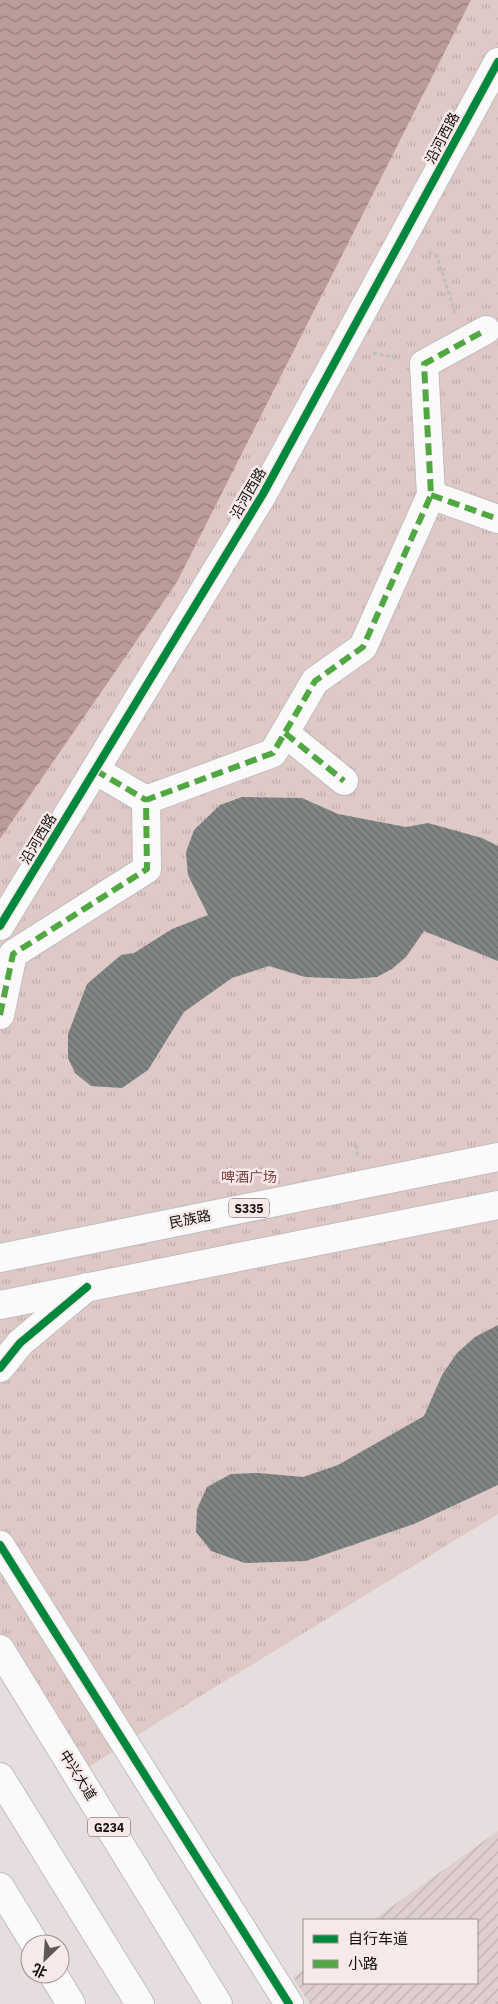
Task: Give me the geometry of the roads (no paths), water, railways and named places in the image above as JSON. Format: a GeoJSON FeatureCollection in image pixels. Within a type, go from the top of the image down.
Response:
{"type":"FeatureCollection","features":[{"type":"Feature","properties":{"kind":"main road","name":"沿河西路"},"geometry":{"type":"LineString","coordinates":[[0,926],[263,494],[498,62]]}},
{"type":"Feature","properties":{"kind":"main road"},"geometry":{"type":"LineString","coordinates":[[146,800],[272,753],[315,681],[364,647],[431,495],[424,364],[475,336]]}},
{"type":"Feature","properties":{"kind":"main road"},"geometry":{"type":"LineString","coordinates":[[431,495],[498,519]]}},
{"type":"Feature","properties":{"kind":"main road"},"geometry":{"type":"LineString","coordinates":[[285,733],[344,781]]}},
{"type":"Feature","properties":{"kind":"main road"},"geometry":{"type":"LineString","coordinates":[[95,770],[146,800]]}},
{"type":"Feature","properties":{"kind":"main road"},"geometry":{"type":"LineString","coordinates":[[0,1015],[14,954],[147,869],[146,800]]}},
{"type":"Feature","properties":{"kind":"main road","name":"民族路"},"geometry":{"type":"LineString","coordinates":[[0,1258],[498,1157]]}},
{"type":"Feature","properties":{"kind":"main road"},"geometry":{"type":"LineString","coordinates":[[0,1304],[498,1205]]}},
{"type":"Feature","properties":{"kind":"main road"},"geometry":{"type":"LineString","coordinates":[[0,1368],[20,1343],[87,1287]]}},
{"type":"Feature","properties":{"kind":"main road"},"geometry":{"type":"LineString","coordinates":[[0,1545],[289,2004]]}},
{"type":"Feature","properties":{"kind":"main road","name":"中兴大道"},"geometry":{"type":"LineString","coordinates":[[0,1649],[218,2004]]}},
{"type":"Feature","properties":{"kind":"main road"},"geometry":{"type":"LineString","coordinates":[[0,1777],[140,2004]]}},
{"type":"Feature","properties":{"kind":"main road"},"geometry":{"type":"LineString","coordinates":[[0,1887],[29,1934]]}},
{"type":"Feature","properties":{"kind":"main road"},"geometry":{"type":"LineString","coordinates":[[59,1984],[72,2004]]}},
{"type":"Feature","properties":{"kind":"water"},"geometry":{"type":"Polygon","coordinates":[[[0,0],[471,0],[177,582],[0,839],[0,0]]]}},
{"type":"Feature","properties":{"kind":"park label","name":"啤酒广场"},"geometry":{"type":"Point","coordinates":[249,1177]}}]}
